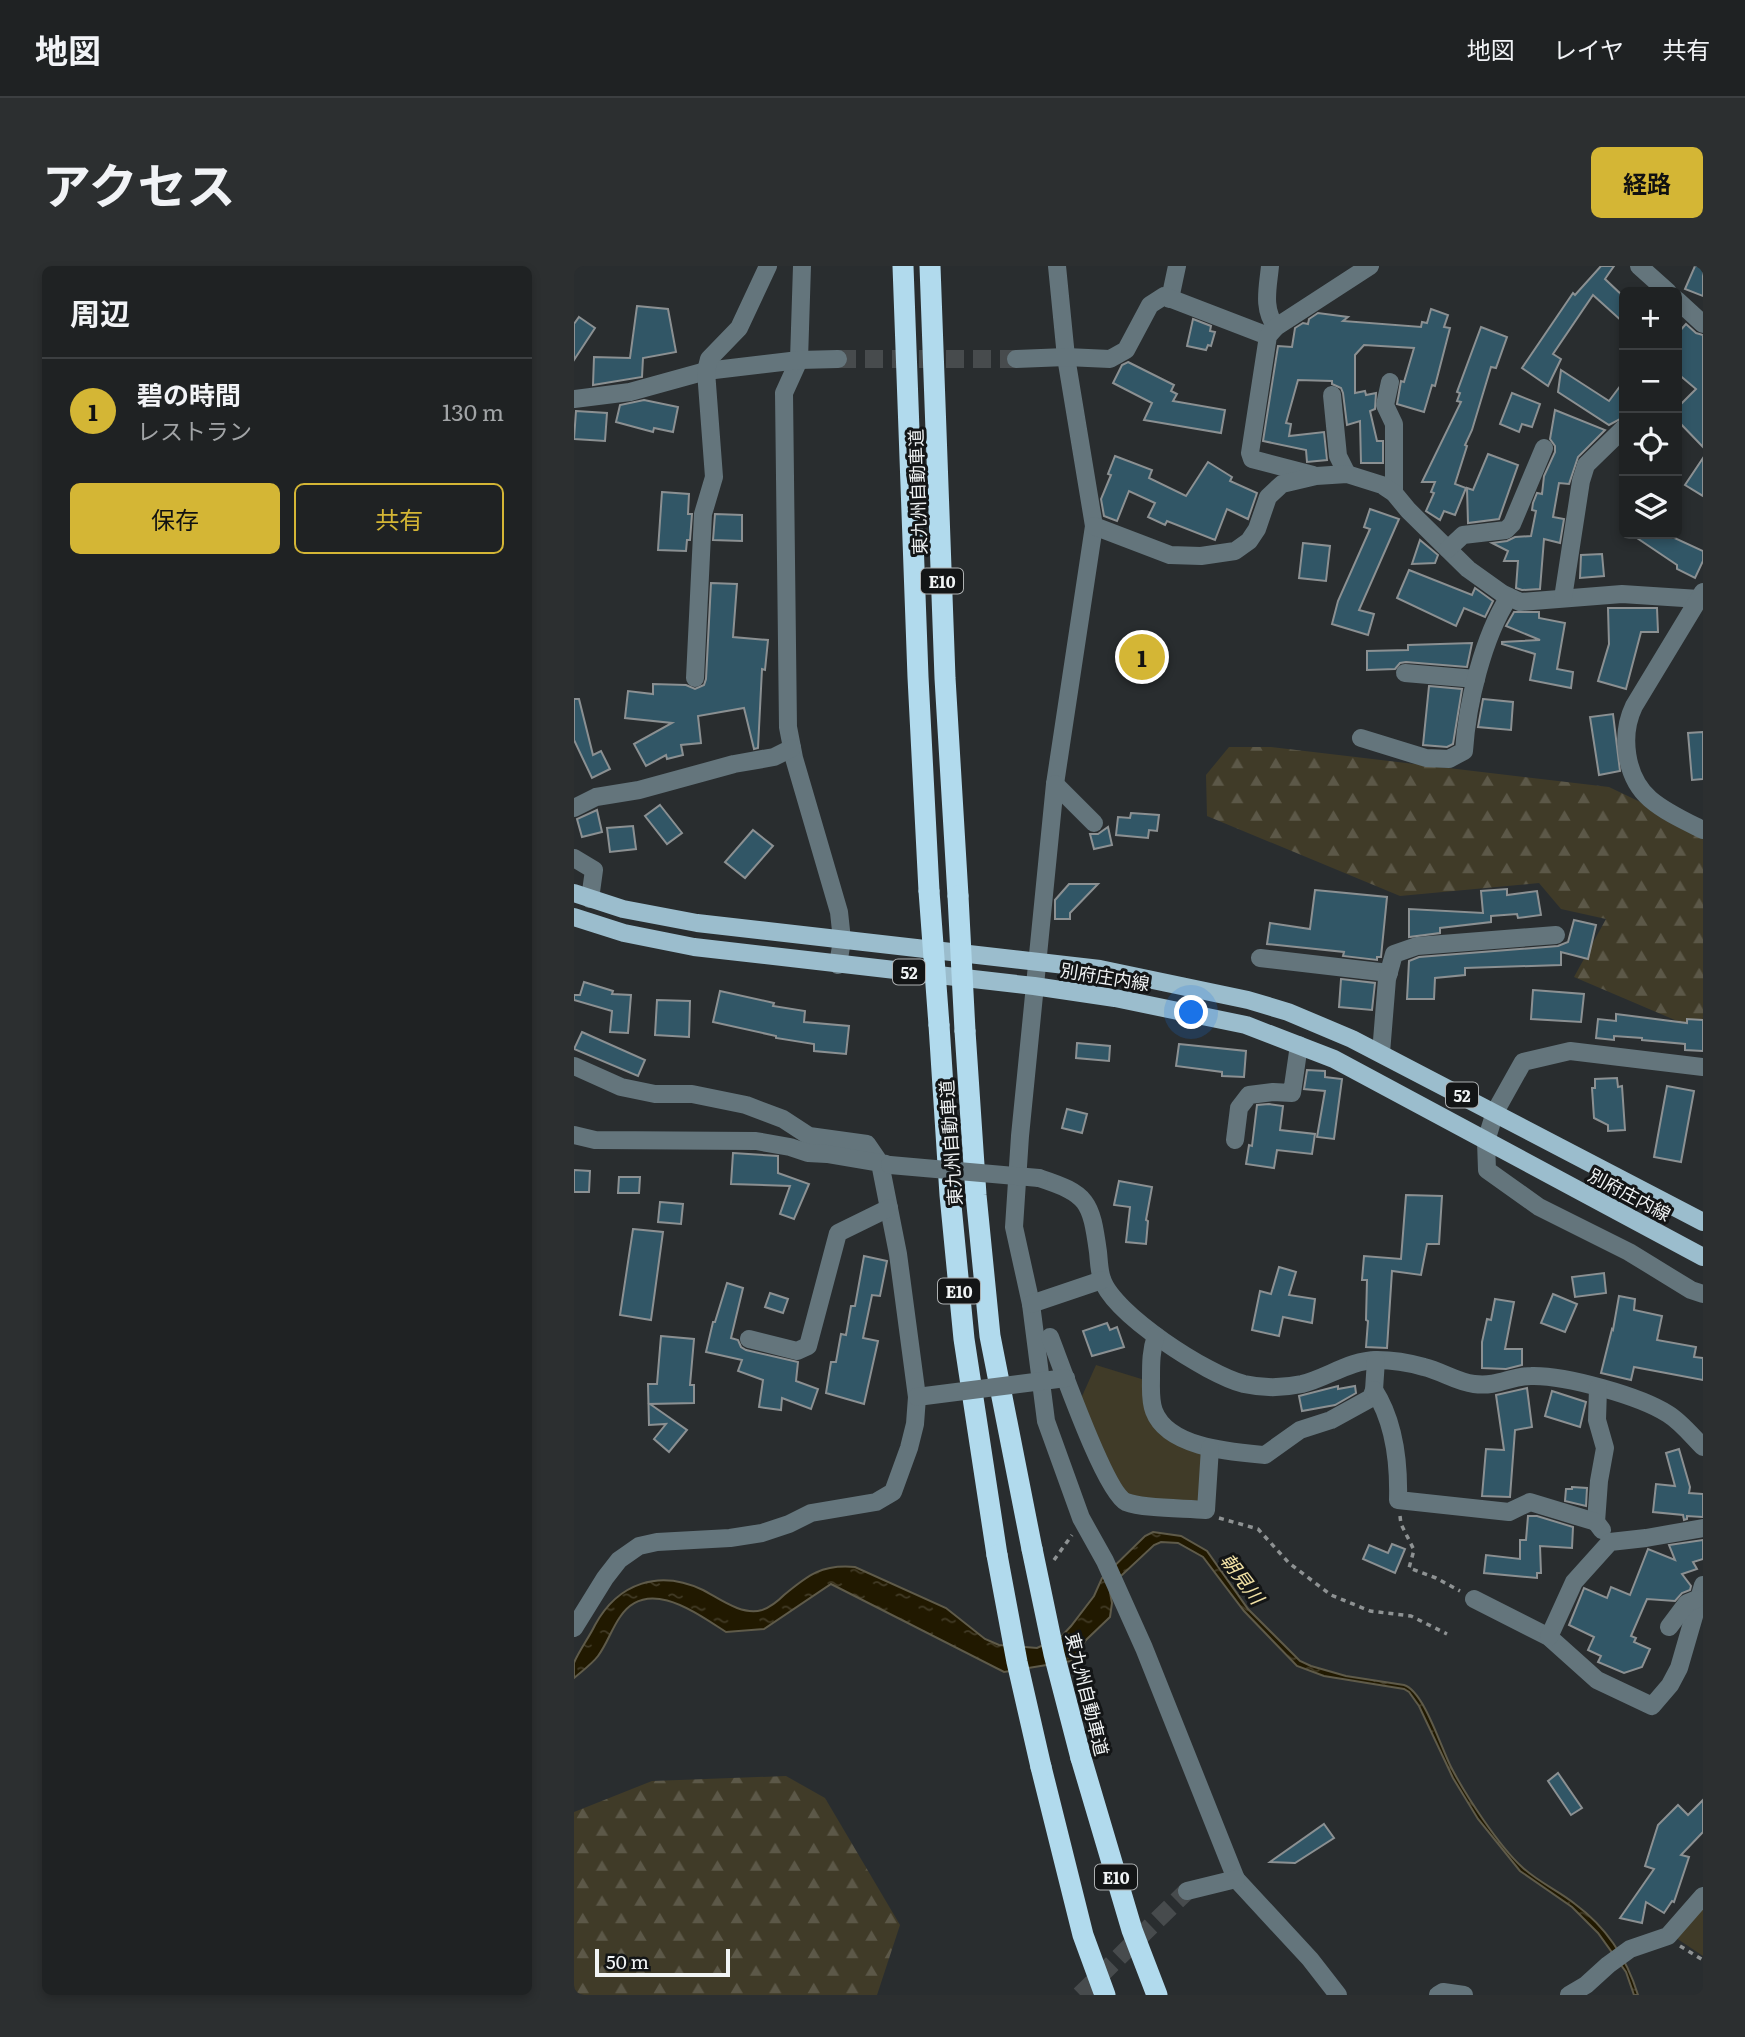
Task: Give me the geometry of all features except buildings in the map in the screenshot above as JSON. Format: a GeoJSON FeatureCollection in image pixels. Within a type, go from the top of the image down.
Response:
{"type":"FeatureCollection","features":[{"type":"Feature","properties":{"kind":"highway","name":"東九州自動車道"},"geometry":{"type":"LineString","coordinates":[[903,266],[929,891],[950,1195],[964,1339],[997,1555],[1017,1662],[1083,1935],[1105,1995]]}},
{"type":"Feature","properties":{"kind":"highway","name":"東九州自動車道"},"geometry":{"type":"LineString","coordinates":[[930,266],[945,678],[976,1195],[990,1336],[1054,1654],[1081,1758],[1132,1930],[1157,1995]]}},
{"type":"Feature","properties":{"kind":"main road","name":"別府庄内線"},"geometry":{"type":"LineString","coordinates":[[582,896],[656,916],[697,923],[1100,969],[1248,1000],[1327,1028],[1381,1053],[1703,1222]]}},
{"type":"Feature","properties":{"kind":"main road","name":"別府庄内線"},"geometry":{"type":"LineString","coordinates":[[574,917],[624,933],[670,943],[838,965],[1034,986],[1115,998],[1246,1025],[1334,1059],[1703,1257]]}},
{"type":"Feature","properties":{"kind":"street"},"geometry":{"type":"LineString","coordinates":[[695,678],[703,514],[714,477],[706,371],[709,359],[739,328],[768,266]]}},
{"type":"Feature","properties":{"kind":"street"},"geometry":{"type":"LineString","coordinates":[[802,266],[799,360],[784,393],[788,727],[839,912],[842,940],[838,965]]}},
{"type":"Feature","properties":{"kind":"street"},"geometry":{"type":"LineString","coordinates":[[1057,266],[1066,357],[1094,526],[1055,784],[1020,1136],[1014,1227],[1031,1304],[1046,1421],[1081,1518],[1125,1604],[1236,1879],[1310,1959],[1338,1995]]}},
{"type":"Feature","properties":{"kind":"street"},"geometry":{"type":"LineString","coordinates":[[1170,299],[1177,266]]}},
{"type":"Feature","properties":{"kind":"street"},"geometry":{"type":"LineString","coordinates":[[1270,266],[1266,303],[1272,332],[1250,453],[1252,459],[1316,476]]}},
{"type":"Feature","properties":{"kind":"street"},"geometry":{"type":"LineString","coordinates":[[1272,332],[1370,266]]}},
{"type":"Feature","properties":{"kind":"street"},"geometry":{"type":"LineString","coordinates":[[1639,266],[1662,287]]}},
{"type":"Feature","properties":{"kind":"street"},"geometry":{"type":"LineString","coordinates":[[1016,359],[1110,359],[1126,350],[1150,305],[1164,296],[1272,332]]}},
{"type":"Feature","properties":{"kind":"street"},"geometry":{"type":"LineString","coordinates":[[1682,305],[1703,324]]}},
{"type":"Feature","properties":{"kind":"street"},"geometry":{"type":"LineString","coordinates":[[574,399],[630,392],[706,371],[799,360],[838,359]]}},
{"type":"Feature","properties":{"kind":"street"},"geometry":{"type":"LineString","coordinates":[[1391,382],[1385,405],[1394,425],[1394,493]]}},
{"type":"Feature","properties":{"kind":"street"},"geometry":{"type":"LineString","coordinates":[[1332,395],[1339,456],[1347,474]]}},
{"type":"Feature","properties":{"kind":"street"},"geometry":{"type":"LineString","coordinates":[[1563,598],[1581,481],[1586,465],[1619,433]]}},
{"type":"Feature","properties":{"kind":"street"},"geometry":{"type":"LineString","coordinates":[[1448,549],[1462,535],[1506,530],[1512,524],[1544,448]]}},
{"type":"Feature","properties":{"kind":"street"},"geometry":{"type":"LineString","coordinates":[[1094,526],[1170,555],[1201,556],[1235,551],[1248,541],[1257,529],[1268,497],[1282,484],[1316,476],[1347,474],[1382,485],[1394,493],[1468,569],[1520,602],[1622,594],[1701,596],[1629,715],[1626,740],[1628,762],[1647,796],[1657,805],[1703,830]]}},
{"type":"Feature","properties":{"kind":"street"},"geometry":{"type":"LineString","coordinates":[[1361,738],[1426,758],[1449,759],[1464,751],[1465,727],[1476,679],[1500,611],[1509,597]]}},
{"type":"Feature","properties":{"kind":"street"},"geometry":{"type":"LineString","coordinates":[[1405,673],[1476,679]]}},
{"type":"Feature","properties":{"kind":"street"},"geometry":{"type":"LineString","coordinates":[[574,808],[596,797],[639,790],[734,764],[774,757],[792,748]]}},
{"type":"Feature","properties":{"kind":"street"},"geometry":{"type":"LineString","coordinates":[[1055,784],[1094,823]]}},
{"type":"Feature","properties":{"kind":"street"},"geometry":{"type":"LineString","coordinates":[[574,858],[594,870],[582,896]]}},
{"type":"Feature","properties":{"kind":"street"},"geometry":{"type":"LineString","coordinates":[[1381,1053],[1389,972],[1394,954],[1417,946],[1556,935]]}},
{"type":"Feature","properties":{"kind":"street"},"geometry":{"type":"LineString","coordinates":[[1260,958],[1389,972]]}},
{"type":"Feature","properties":{"kind":"street"},"geometry":{"type":"LineString","coordinates":[[1235,1140],[1239,1108],[1249,1095],[1273,1092],[1292,1094],[1299,1045]]}},
{"type":"Feature","properties":{"kind":"street"},"geometry":{"type":"LineString","coordinates":[[1703,1067],[1570,1051],[1523,1062],[1494,1112],[1486,1141],[1487,1170],[1539,1207],[1629,1252],[1691,1290],[1703,1294]]}},
{"type":"Feature","properties":{"kind":"street"},"geometry":{"type":"LineString","coordinates":[[574,1066],[634,1091],[692,1094],[746,1105],[783,1119],[809,1136],[867,1144],[885,1164],[917,1397],[915,1424],[909,1448],[893,1492],[876,1502],[811,1513],[762,1533],[639,1546],[620,1560],[605,1578],[574,1628]]}},
{"type":"Feature","properties":{"kind":"street"},"geometry":{"type":"LineString","coordinates":[[574,1135],[595,1140],[756,1141],[808,1153],[885,1164],[1039,1178],[1070,1188],[1085,1201],[1094,1226],[1102,1280],[1117,1302],[1156,1336],[1219,1375],[1243,1384],[1270,1388],[1302,1384],[1347,1366],[1376,1360],[1424,1367],[1472,1384],[1496,1385],[1531,1376],[1630,1396],[1670,1414],[1703,1447]]}},
{"type":"Feature","properties":{"kind":"street"},"geometry":{"type":"LineString","coordinates":[[749,1339],[797,1351],[808,1346],[838,1233],[889,1208]]}},
{"type":"Feature","properties":{"kind":"street"},"geometry":{"type":"LineString","coordinates":[[1031,1304],[1102,1280]]}},
{"type":"Feature","properties":{"kind":"street"},"geometry":{"type":"LineString","coordinates":[[1156,1336],[1151,1349],[1151,1396],[1154,1412],[1164,1424],[1175,1434],[1210,1448],[1265,1455],[1300,1430],[1331,1420],[1371,1398],[1376,1360]]}},
{"type":"Feature","properties":{"kind":"street"},"geometry":{"type":"LineString","coordinates":[[1050,1337],[1112,1487],[1123,1500],[1135,1504],[1206,1510],[1210,1448]]}},
{"type":"Feature","properties":{"kind":"street"},"geometry":{"type":"LineString","coordinates":[[917,1397],[1066,1378]]}},
{"type":"Feature","properties":{"kind":"street"},"geometry":{"type":"LineString","coordinates":[[1598,1388],[1597,1420],[1605,1448],[1599,1481],[1597,1522],[1609,1542]]}},
{"type":"Feature","properties":{"kind":"street"},"geometry":{"type":"LineString","coordinates":[[1374,1390],[1386,1414],[1395,1454],[1398,1500],[1509,1513],[1530,1502],[1597,1522]]}},
{"type":"Feature","properties":{"kind":"street"},"geometry":{"type":"LineString","coordinates":[[1549,1637],[1574,1582],[1609,1542],[1703,1528]]}},
{"type":"Feature","properties":{"kind":"street"},"geometry":{"type":"LineString","coordinates":[[1474,1600],[1549,1637],[1597,1680],[1653,1706],[1695,1647],[1700,1592]]}},
{"type":"Feature","properties":{"kind":"street"},"geometry":{"type":"LineString","coordinates":[[1669,1627],[1687,1603],[1700,1592]]}},
{"type":"Feature","properties":{"kind":"street"},"geometry":{"type":"LineString","coordinates":[[1187,1891],[1236,1879]]}},
{"type":"Feature","properties":{"kind":"street"},"geometry":{"type":"LineString","coordinates":[[1569,1995],[1630,1950],[1668,1936],[1703,1896]]}},
{"type":"Feature","properties":{"kind":"street"},"geometry":{"type":"LineString","coordinates":[[1438,1995],[1443,1992],[1464,1995]]}},
{"type":"Feature","properties":{"kind":"path"},"geometry":{"type":"LineString","coordinates":[[1398,1500],[1401,1524],[1414,1550],[1409,1567],[1436,1578],[1474,1600]]}},
{"type":"Feature","properties":{"kind":"path"},"geometry":{"type":"LineString","coordinates":[[1206,1510],[1213,1516],[1258,1529],[1289,1563],[1331,1595],[1370,1611],[1411,1616],[1447,1634]]}},
{"type":"Feature","properties":{"kind":"path"},"geometry":{"type":"LineString","coordinates":[[1668,1936],[1703,1960]]}},
{"type":"Feature","properties":{"kind":"green space"},"geometry":{"type":"Polygon","coordinates":[[[1229,747],[1271,747],[1609,787],[1703,832],[1703,1032],[1574,977],[1606,919],[1561,909],[1539,883],[1400,896],[1207,816],[1206,775],[1229,747]]]}},
{"type":"Feature","properties":{"kind":"green space"},"geometry":{"type":"Polygon","coordinates":[[[1096,1365],[1148,1381],[1148,1398],[1204,1453],[1204,1505],[1129,1499],[1122,1494],[1079,1403],[1096,1365]]]}},
{"type":"Feature","properties":{"kind":"green space"},"geometry":{"type":"Polygon","coordinates":[[[786,1776],[825,1798],[900,1925],[877,1995],[574,1995],[574,1812],[652,1781],[786,1776]]]}},
{"type":"Feature","properties":{"kind":"green space"},"geometry":{"type":"Polygon","coordinates":[[[1703,1905],[1703,1956],[1676,1938],[1703,1905]]]}},
{"type":"Feature","properties":{"kind":"water"},"geometry":{"type":"Polygon","coordinates":[[[1153,1532],[1181,1536],[1207,1551],[1248,1609],[1300,1661],[1346,1676],[1404,1685],[1411,1689],[1425,1709],[1457,1779],[1493,1834],[1522,1867],[1569,1899],[1606,1933],[1628,1969],[1638,1995],[1634,1995],[1626,1972],[1598,1933],[1572,1907],[1520,1871],[1478,1819],[1453,1778],[1419,1706],[1409,1692],[1324,1676],[1297,1666],[1244,1611],[1203,1557],[1178,1543],[1161,1542],[1154,1545],[1109,1587],[1112,1603],[1110,1617],[1086,1640],[1071,1661],[1004,1672],[831,1584],[764,1629],[726,1632],[672,1602],[644,1599],[631,1605],[620,1617],[598,1656],[574,1678],[574,1663],[604,1611],[615,1599],[641,1584],[671,1581],[687,1584],[731,1606],[754,1611],[771,1606],[816,1572],[833,1567],[855,1567],[946,1608],[985,1639],[999,1645],[1037,1648],[1061,1637],[1094,1596],[1102,1578],[1145,1536],[1153,1532]]]}},
{"type":"Feature","properties":{"kind":"tunnel"},"geometry":{"type":"LineString","coordinates":[[838,359],[1016,359]]}},
{"type":"Feature","properties":{"kind":"tunnel"},"geometry":{"type":"LineString","coordinates":[[1080,1995],[1187,1891]]}},
{"type":"Feature","properties":{"kind":"place","name":"碧の時間"},"geometry":{"type":"Point","coordinates":[1142,657]}},
{"type":"Feature","properties":{"kind":"water label","name":"朝見川"},"geometry":{"type":"Point","coordinates":[1243,1578]}}]}
